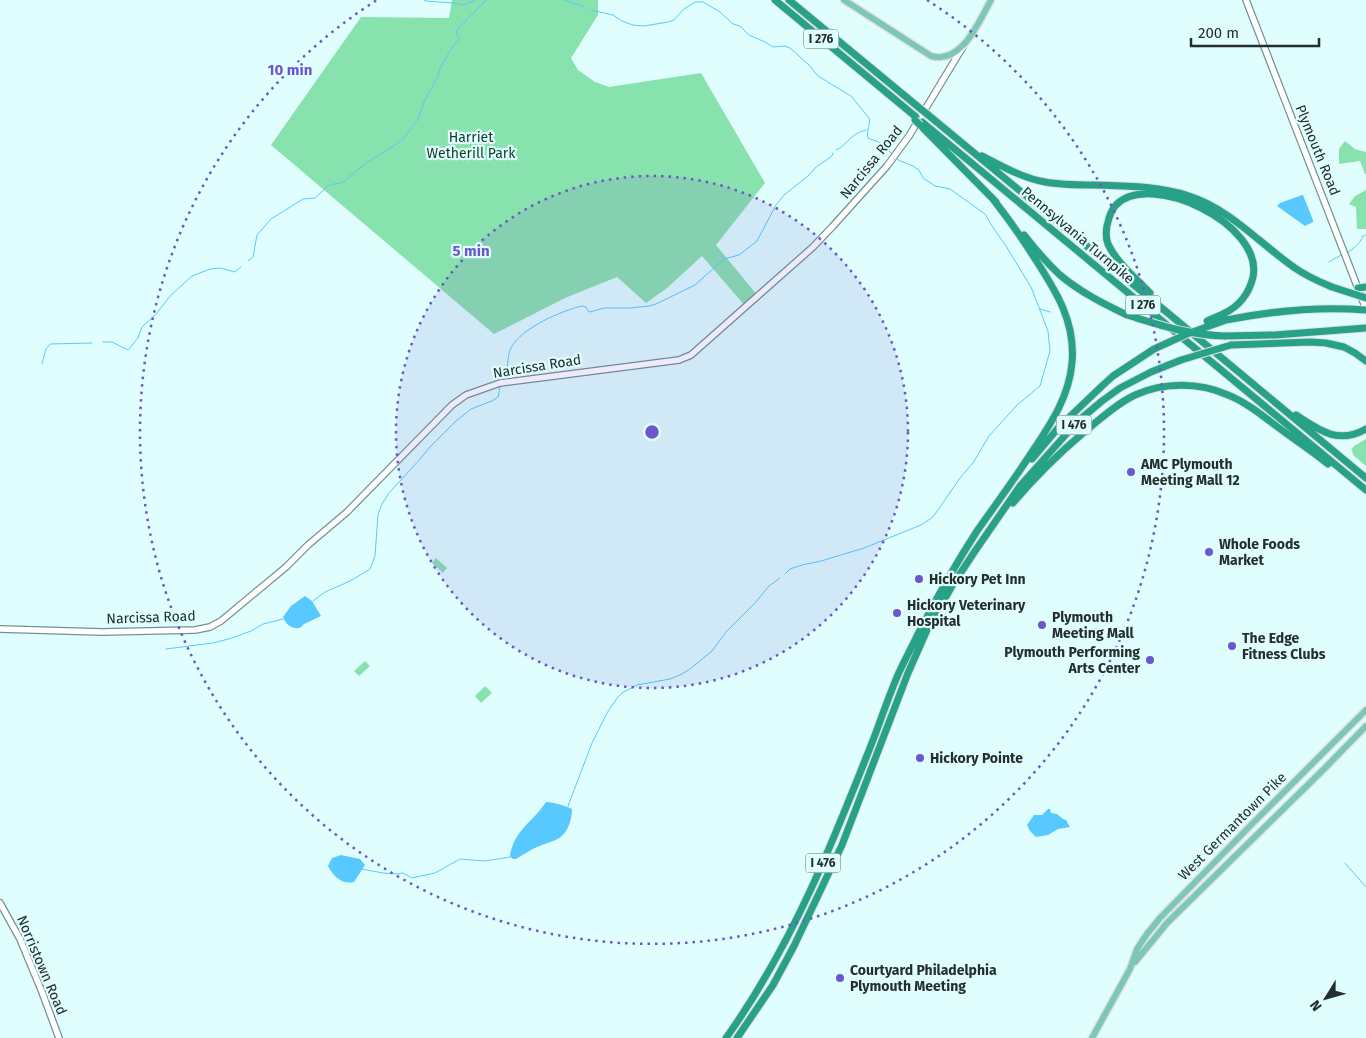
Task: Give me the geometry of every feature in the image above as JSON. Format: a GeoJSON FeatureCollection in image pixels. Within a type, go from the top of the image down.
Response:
{"type":"FeatureCollection","features":[{"type":"Feature","properties":{"kind":"highway","name":"Pennsylvania Turnpike"},"geometry":{"type":"LineString","coordinates":[[775,0],[918,121],[1365,489]]}},
{"type":"Feature","properties":{"kind":"highway","name":"Pennsylvania Turnpike"},"geometry":{"type":"LineString","coordinates":[[789,0],[1366,478]]}},
{"type":"Feature","properties":{"kind":"highway"},"geometry":{"type":"LineString","coordinates":[[918,121],[993,199],[1061,275],[1078,288],[1127,315],[1174,330],[1210,336],[1276,335]]}},
{"type":"Feature","properties":{"kind":"highway"},"geometry":{"type":"LineString","coordinates":[[971,150],[1022,175],[1044,182],[1067,185],[1112,185],[1156,189],[1190,196],[1220,210],[1297,270],[1332,287],[1366,298]]}},
{"type":"Feature","properties":{"kind":"highway"},"geometry":{"type":"LineString","coordinates":[[1169,314],[1118,259],[1109,245],[1106,227],[1110,216],[1116,205],[1129,197],[1144,194],[1160,195],[1189,203],[1214,215],[1226,223],[1240,237],[1251,256],[1254,271],[1249,290],[1241,302],[1224,317]]}},
{"type":"Feature","properties":{"kind":"highway"},"geometry":{"type":"LineString","coordinates":[[993,199],[1023,240],[1060,298],[1068,320],[1072,345],[1072,370],[1065,398],[1013,482]]}},
{"type":"Feature","properties":{"kind":"highway"},"geometry":{"type":"LineString","coordinates":[[1358,288],[1366,288]]}},
{"type":"Feature","properties":{"kind":"highway"},"geometry":{"type":"LineString","coordinates":[[1224,317],[1280,311],[1341,308],[1366,309]]}},
{"type":"Feature","properties":{"kind":"highway","name":"I 476"},"geometry":{"type":"LineString","coordinates":[[726,1038],[769,972],[807,897],[901,668],[949,576],[987,516],[1059,427],[1113,376],[1184,331],[1224,317]]}},
{"type":"Feature","properties":{"kind":"highway","name":"I 476"},"geometry":{"type":"LineString","coordinates":[[737,1038],[774,985],[842,845],[904,683],[927,630],[975,550],[1020,486],[1077,422],[1102,401],[1120,388],[1181,360],[1231,345],[1276,335],[1366,328]]}},
{"type":"Feature","properties":{"kind":"highway"},"geometry":{"type":"LineString","coordinates":[[1231,345],[1326,343],[1344,348],[1366,361]]}},
{"type":"Feature","properties":{"kind":"highway"},"geometry":{"type":"LineString","coordinates":[[975,550],[1017,498],[1046,466],[1068,446],[1118,405],[1134,395],[1164,386],[1204,387],[1229,395],[1262,415],[1338,473],[1365,489]]}},
{"type":"Feature","properties":{"kind":"highway"},"geometry":{"type":"LineString","coordinates":[[1275,403],[1316,428],[1340,437],[1349,436],[1366,429]]}},
{"type":"Feature","properties":{"kind":"main road"},"geometry":{"type":"LineString","coordinates":[[844,0],[932,56],[942,58],[950,56],[965,44],[991,0]]}},
{"type":"Feature","properties":{"kind":"main road","name":"West Germantown Pike"},"geometry":{"type":"LineString","coordinates":[[1130,969],[1137,949],[1147,934],[1170,908],[1366,710]]}},
{"type":"Feature","properties":{"kind":"main road","name":"West Germantown Pike"},"geometry":{"type":"LineString","coordinates":[[1092,1038],[1130,969],[1167,922],[1366,726]]}},
{"type":"Feature","properties":{"kind":"street","name":"Plymouth Road"},"geometry":{"type":"LineString","coordinates":[[1246,0],[1366,309]]}},
{"type":"Feature","properties":{"kind":"street","name":"Narcissa Road"},"geometry":{"type":"LineString","coordinates":[[0,628],[102,632],[195,630],[210,627],[286,567],[308,545],[347,512],[452,405],[466,395],[500,383],[680,360],[691,355],[813,247],[846,212],[894,157],[965,44]]}},
{"type":"Feature","properties":{"kind":"street","name":"Norristown Road"},"geometry":{"type":"LineString","coordinates":[[0,903],[20,939],[59,1038]]}},
{"type":"Feature","properties":{"kind":"green space","name":"Harriet Wetherill Park"},"geometry":{"type":"Polygon","coordinates":[[[452,0],[598,0],[598,15],[571,58],[578,70],[595,82],[609,87],[701,73],[765,183],[716,245],[758,296],[746,307],[702,256],[667,288],[646,303],[617,277],[565,298],[494,334],[271,145],[361,17],[449,18],[452,0]]]}},
{"type":"Feature","properties":{"kind":"green space"},"geometry":{"type":"Polygon","coordinates":[[[1345,141],[1355,149],[1366,152],[1366,174],[1360,161],[1339,164],[1339,149],[1345,141]]]}},
{"type":"Feature","properties":{"kind":"green space"},"geometry":{"type":"Polygon","coordinates":[[[1366,190],[1366,229],[1357,229],[1356,207],[1349,204],[1355,196],[1366,190]]]}},
{"type":"Feature","properties":{"kind":"green space"},"geometry":{"type":"Polygon","coordinates":[[[1366,439],[1366,466],[1353,455],[1352,449],[1366,439]]]}},
{"type":"Feature","properties":{"kind":"green space"},"geometry":{"type":"Polygon","coordinates":[[[436,558],[447,568],[443,573],[432,563],[436,558]]]}},
{"type":"Feature","properties":{"kind":"green space"},"geometry":{"type":"Polygon","coordinates":[[[365,661],[370,666],[359,676],[354,671],[365,661]]]}},
{"type":"Feature","properties":{"kind":"green space"},"geometry":{"type":"Polygon","coordinates":[[[485,686],[492,693],[481,703],[475,696],[485,686]]]}},
{"type":"Feature","properties":{"kind":"water"},"geometry":{"type":"Polygon","coordinates":[[[1303,195],[1313,220],[1313,222],[1305,226],[1277,206],[1280,203],[1303,195]]]}},
{"type":"Feature","properties":{"kind":"water"},"geometry":{"type":"Polygon","coordinates":[[[305,596],[312,601],[321,616],[300,628],[292,627],[283,617],[291,606],[305,596]]]}},
{"type":"Feature","properties":{"kind":"water"},"geometry":{"type":"Polygon","coordinates":[[[546,802],[560,804],[572,809],[572,815],[566,830],[556,840],[534,848],[513,859],[510,856],[515,839],[546,802]]]}},
{"type":"Feature","properties":{"kind":"water"},"geometry":{"type":"Polygon","coordinates":[[[1050,809],[1051,813],[1057,814],[1066,820],[1070,827],[1036,837],[1027,825],[1034,815],[1042,815],[1050,809]]]}},
{"type":"Feature","properties":{"kind":"water"},"geometry":{"type":"Polygon","coordinates":[[[341,855],[360,859],[365,865],[354,882],[350,883],[338,879],[328,866],[332,858],[341,855]]]}},
{"type":"Feature","properties":{"kind":"waterway"},"geometry":{"type":"LineString","coordinates":[[424,0],[463,5],[476,0]]}},
{"type":"Feature","properties":{"kind":"waterway"},"geometry":{"type":"LineString","coordinates":[[248,261],[253,257],[257,235],[271,219],[303,199],[315,198],[328,186],[342,183],[366,163],[405,137],[419,117],[441,66],[460,39],[456,31],[486,0]]}},
{"type":"Feature","properties":{"kind":"waterway"},"geometry":{"type":"LineString","coordinates":[[565,0],[584,7]]}},
{"type":"Feature","properties":{"kind":"waterway"},"geometry":{"type":"LineString","coordinates":[[591,10],[613,15],[633,25],[644,26],[674,20],[684,9],[692,4],[703,2],[720,12],[733,24],[740,26],[749,35],[773,47],[785,46],[790,48],[818,76],[851,96],[869,118],[868,138],[881,143],[892,154]]}},
{"type":"Feature","properties":{"kind":"waterway"},"geometry":{"type":"LineString","coordinates":[[836,150],[856,134],[866,130]]}},
{"type":"Feature","properties":{"kind":"waterway"},"geometry":{"type":"LineString","coordinates":[[502,379],[506,372],[509,352],[512,346],[525,332],[534,326],[582,306],[586,307],[590,312],[604,308],[630,308],[656,304],[695,285],[724,259],[739,255],[757,241],[776,205],[784,195],[832,156],[833,153]]}},
{"type":"Feature","properties":{"kind":"waterway"},"geometry":{"type":"LineString","coordinates":[[785,574],[790,569],[802,565],[864,548],[921,525],[933,517],[960,478],[973,463],[989,436],[1017,405],[1040,386],[1050,351],[1048,331],[1031,287],[985,214],[950,189],[935,186],[923,178],[919,170],[896,158]]}},
{"type":"Feature","properties":{"kind":"waterway"},"geometry":{"type":"LineString","coordinates":[[1347,253],[1366,235]]}},
{"type":"Feature","properties":{"kind":"waterway"},"geometry":{"type":"LineString","coordinates":[[1329,262],[1343,254]]}},
{"type":"Feature","properties":{"kind":"waterway"},"geometry":{"type":"LineString","coordinates":[[103,342],[112,342],[128,350],[138,338],[142,327],[156,314],[171,295],[192,276],[210,269],[220,268],[235,272],[241,267]]}},
{"type":"Feature","properties":{"kind":"waterway"},"geometry":{"type":"LineString","coordinates":[[1040,309],[1050,312]]}},
{"type":"Feature","properties":{"kind":"waterway"},"geometry":{"type":"LineString","coordinates":[[42,364],[46,349],[50,344],[92,343]]}},
{"type":"Feature","properties":{"kind":"waterway"},"geometry":{"type":"LineString","coordinates":[[313,601],[325,592],[350,581],[370,569],[375,556],[378,514],[389,493],[456,421],[471,409],[498,397],[500,387]]}},
{"type":"Feature","properties":{"kind":"waterway"},"geometry":{"type":"LineString","coordinates":[[568,806],[592,743],[617,698],[637,685],[670,679],[690,669],[712,651],[726,632],[769,586],[780,578]]}},
{"type":"Feature","properties":{"kind":"waterway"},"geometry":{"type":"LineString","coordinates":[[166,649],[213,643],[251,631],[263,624],[283,619]]}},
{"type":"Feature","properties":{"kind":"waterway"},"geometry":{"type":"LineString","coordinates":[[361,869],[383,873],[403,873],[412,878],[435,873],[460,859],[484,861],[511,857]]}},
{"type":"Feature","properties":{"kind":"waterway"},"geometry":{"type":"LineString","coordinates":[[1345,863],[1366,887]]}},
{"type":"Feature","properties":{"kind":"place","name":"AMC Plymouth Meeting Mall 12"},"geometry":{"type":"Point","coordinates":[1131,472]}},
{"type":"Feature","properties":{"kind":"place","name":"Whole Foods Market"},"geometry":{"type":"Point","coordinates":[1209,552]}},
{"type":"Feature","properties":{"kind":"place","name":"Hickory Pet Inn"},"geometry":{"type":"Point","coordinates":[919,579]}},
{"type":"Feature","properties":{"kind":"place","name":"Hickory Veterinary Hospital"},"geometry":{"type":"Point","coordinates":[897,613]}},
{"type":"Feature","properties":{"kind":"place","name":"Plymouth Meeting Mall"},"geometry":{"type":"Point","coordinates":[1042,625]}},
{"type":"Feature","properties":{"kind":"place","name":"The Edge Fitness Clubs"},"geometry":{"type":"Point","coordinates":[1232,646]}},
{"type":"Feature","properties":{"kind":"place","name":"Plymouth Performing Arts Center"},"geometry":{"type":"Point","coordinates":[1150,660]}},
{"type":"Feature","properties":{"kind":"place","name":"Hickory Pointe"},"geometry":{"type":"Point","coordinates":[920,758]}},
{"type":"Feature","properties":{"kind":"place","name":"Courtyard Philadelphia Plymouth Meeting"},"geometry":{"type":"Point","coordinates":[840,978]}}]}
